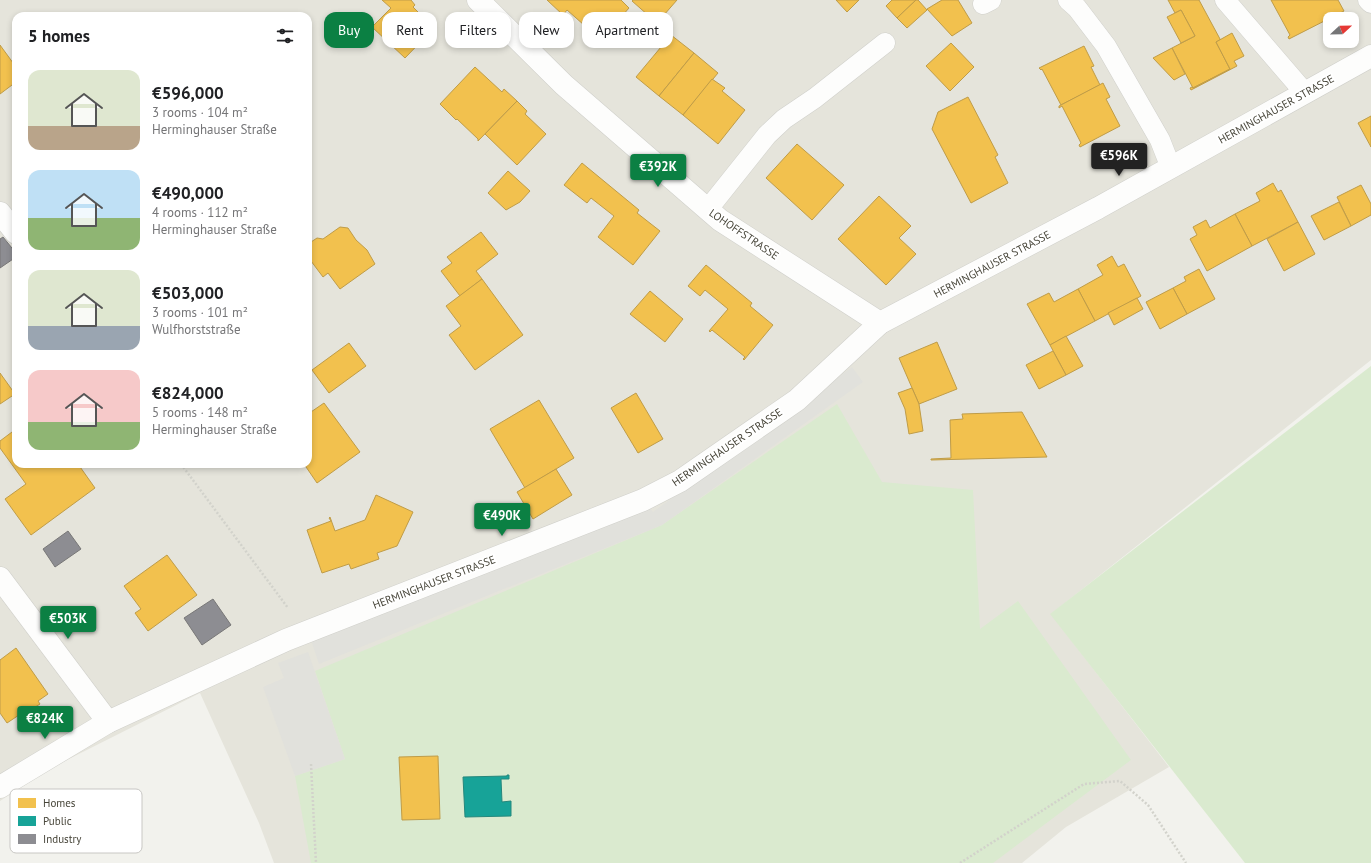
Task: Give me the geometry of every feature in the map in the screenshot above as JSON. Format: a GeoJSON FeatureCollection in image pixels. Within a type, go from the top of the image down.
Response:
{"type":"FeatureCollection","features":[{"type":"Feature","properties":{"kind":"street","name":"LOHOFFSTRASSE"},"geometry":{"type":"LineString","coordinates":[[484,2],[564,85],[720,220],[880,323]]}},
{"type":"Feature","properties":{"kind":"street","name":"HERMINGHAUSER STRASSE"},"geometry":{"type":"LineString","coordinates":[[0,788],[108,722],[306,632],[643,500],[680,481],[796,400],[880,323],[1098,208],[1371,56]]}},
{"type":"Feature","properties":{"kind":"street"},"geometry":{"type":"LineString","coordinates":[[0,213],[12,228]]}},
{"type":"Feature","properties":{"kind":"street"},"geometry":{"type":"LineString","coordinates":[[0,578],[108,722]]}},
{"type":"Feature","properties":{"kind":"lane"},"geometry":{"type":"LineString","coordinates":[[1068,0],[1077,8],[1106,46],[1160,140],[1171,168]]}},
{"type":"Feature","properties":{"kind":"lane"},"geometry":{"type":"LineString","coordinates":[[1225,0],[1305,93]]}},
{"type":"Feature","properties":{"kind":"lane"},"geometry":{"type":"LineString","coordinates":[[1368,0],[1371,3]]}},
{"type":"Feature","properties":{"kind":"lane"},"geometry":{"type":"LineString","coordinates":[[708,209],[767,135],[784,119],[815,98],[885,43]]}},
{"type":"Feature","properties":{"kind":"path"},"geometry":{"type":"LineString","coordinates":[[184,468],[306,632]]}},
{"type":"Feature","properties":{"kind":"path"},"geometry":{"type":"LineString","coordinates":[[311,764],[316,863]]}},
{"type":"Feature","properties":{"kind":"path"},"geometry":{"type":"LineString","coordinates":[[960,863],[1084,784],[1120,780],[1148,805],[1186,863]]}},
{"type":"Feature","properties":{"kind":"shaded area"},"geometry":{"type":"Polygon","coordinates":[[[0,0],[1371,0],[1371,360],[1051,614],[1169,767],[1066,827],[1022,863],[274,863],[259,823],[200,693],[53,767],[19,789],[10,789],[10,795],[0,801],[0,0]]]}},
{"type":"Feature","properties":{"kind":"shaded area"},"geometry":{"type":"Polygon","coordinates":[[[852,367],[863,382],[662,525],[319,664],[310,637],[643,500],[653,512],[852,367]]]}},
{"type":"Feature","properties":{"kind":"shaded area"},"geometry":{"type":"Polygon","coordinates":[[[308,652],[345,759],[295,776],[263,687],[284,678],[278,663],[308,652]]]}},
{"type":"Feature","properties":{"kind":"green space"},"geometry":{"type":"Polygon","coordinates":[[[1371,366],[1371,863],[1245,863],[1050,614],[1371,366]]]}},
{"type":"Feature","properties":{"kind":"green space"},"geometry":{"type":"Polygon","coordinates":[[[837,404],[882,482],[973,490],[980,629],[1018,601],[1131,760],[993,863],[311,863],[295,776],[345,759],[315,671],[662,525],[837,404]]]}},
{"type":"Feature","properties":{"kind":"building: Homes"},"geometry":{"type":"Polygon","coordinates":[[[382,0],[411,0],[415,5],[413,7],[418,12],[387,12],[391,8],[382,0]]]}},
{"type":"Feature","properties":{"kind":"building: Homes"},"geometry":{"type":"Polygon","coordinates":[[[547,0],[621,0],[629,8],[626,12],[582,12],[582,23],[574,16],[574,12],[569,12],[567,10],[565,12],[560,12],[547,0]]]}},
{"type":"Feature","properties":{"kind":"building: Homes"},"geometry":{"type":"Polygon","coordinates":[[[677,0],[667,12],[644,12],[632,1],[677,0]]]}},
{"type":"Feature","properties":{"kind":"building: Homes"},"geometry":{"type":"Polygon","coordinates":[[[836,0],[859,0],[847,12],[836,0]]]}},
{"type":"Feature","properties":{"kind":"building: Homes"},"geometry":{"type":"Polygon","coordinates":[[[892,0],[916,0],[897,18],[886,6],[892,0]]]}},
{"type":"Feature","properties":{"kind":"building: Homes"},"geometry":{"type":"Polygon","coordinates":[[[916,0],[918,0],[927,10],[907,28],[897,18],[916,0]]]}},
{"type":"Feature","properties":{"kind":"building: Homes"},"geometry":{"type":"Polygon","coordinates":[[[942,0],[958,0],[972,23],[952,36],[927,9],[942,0]]]}},
{"type":"Feature","properties":{"kind":"building: Homes"},"geometry":{"type":"Polygon","coordinates":[[[1168,0],[1199,0],[1220,39],[1216,42],[1230,69],[1193,88],[1172,48],[1195,36],[1181,10],[1175,13],[1168,0]]]}},
{"type":"Feature","properties":{"kind":"building: Homes"},"geometry":{"type":"Polygon","coordinates":[[[1271,0],[1338,0],[1344,11],[1323,12],[1323,22],[1289,39],[1288,37],[1290,35],[1271,0]]]}},
{"type":"Feature","properties":{"kind":"building: Homes"},"geometry":{"type":"Polygon","coordinates":[[[1181,10],[1195,36],[1181,43],[1167,17],[1181,10]]]}},
{"type":"Feature","properties":{"kind":"building: Homes"},"geometry":{"type":"Polygon","coordinates":[[[382,17],[382,36],[374,29],[374,25],[382,17]]]}},
{"type":"Feature","properties":{"kind":"building: Homes"},"geometry":{"type":"Polygon","coordinates":[[[1232,33],[1244,56],[1234,61],[1237,66],[1191,90],[1190,88],[1193,88],[1230,69],[1216,42],[1232,33]]]}},
{"type":"Feature","properties":{"kind":"building: Homes"},"geometry":{"type":"Polygon","coordinates":[[[673,37],[694,53],[659,96],[636,77],[660,48],[673,48],[673,37]]]}},
{"type":"Feature","properties":{"kind":"building: Homes"},"geometry":{"type":"Polygon","coordinates":[[[951,43],[974,67],[950,91],[926,66],[951,43]]]}},
{"type":"Feature","properties":{"kind":"building: Homes"},"geometry":{"type":"Polygon","coordinates":[[[0,45],[12,62],[12,85],[0,94],[0,45]]]}},
{"type":"Feature","properties":{"kind":"building: Homes"},"geometry":{"type":"Polygon","coordinates":[[[1084,46],[1094,66],[1091,67],[1100,85],[1061,105],[1042,69],[1041,70],[1039,68],[1084,46]]]}},
{"type":"Feature","properties":{"kind":"building: Homes"},"geometry":{"type":"Polygon","coordinates":[[[394,48],[415,48],[405,58],[394,48]]]}},
{"type":"Feature","properties":{"kind":"building: Homes"},"geometry":{"type":"Polygon","coordinates":[[[1172,48],[1185,74],[1174,80],[1153,58],[1172,48]]]}},
{"type":"Feature","properties":{"kind":"building: Homes"},"geometry":{"type":"Polygon","coordinates":[[[694,53],[718,73],[683,115],[659,96],[694,53]]]}},
{"type":"Feature","properties":{"kind":"building: Homes"},"geometry":{"type":"Polygon","coordinates":[[[475,67],[502,92],[504,89],[517,101],[478,141],[478,139],[440,104],[475,67]]]}},
{"type":"Feature","properties":{"kind":"building: Homes"},"geometry":{"type":"Polygon","coordinates":[[[712,79],[725,88],[722,91],[745,110],[718,144],[683,115],[712,79]]]}},
{"type":"Feature","properties":{"kind":"building: Homes"},"geometry":{"type":"Polygon","coordinates":[[[1103,83],[1110,97],[1106,99],[1120,126],[1080,147],[1079,145],[1081,143],[1062,106],[1059,108],[1059,106],[1103,83]]]}},
{"type":"Feature","properties":{"kind":"building: Homes"},"geometry":{"type":"Polygon","coordinates":[[[968,97],[998,155],[995,157],[1008,183],[971,203],[932,129],[938,112],[968,97]]]}},
{"type":"Feature","properties":{"kind":"building: Homes"},"geometry":{"type":"Polygon","coordinates":[[[517,101],[527,111],[525,114],[546,134],[517,165],[485,134],[517,101]]]}},
{"type":"Feature","properties":{"kind":"building: Homes"},"geometry":{"type":"Polygon","coordinates":[[[1371,116],[1371,147],[1358,123],[1371,116]]]}},
{"type":"Feature","properties":{"kind":"building: Homes"},"geometry":{"type":"Polygon","coordinates":[[[797,144],[844,185],[812,220],[766,178],[797,144]]]}},
{"type":"Feature","properties":{"kind":"building: Homes"},"geometry":{"type":"Polygon","coordinates":[[[582,163],[639,210],[637,213],[660,231],[633,265],[598,237],[614,216],[591,198],[587,203],[564,185],[582,163]]]}},
{"type":"Feature","properties":{"kind":"building: Homes"},"geometry":{"type":"Polygon","coordinates":[[[508,171],[530,191],[520,202],[506,210],[488,193],[508,171]]]}},
{"type":"Feature","properties":{"kind":"building: Homes"},"geometry":{"type":"Polygon","coordinates":[[[1273,183],[1278,192],[1281,190],[1298,222],[1252,246],[1235,214],[1260,201],[1256,193],[1273,183]]]}},
{"type":"Feature","properties":{"kind":"building: Homes"},"geometry":{"type":"Polygon","coordinates":[[[1361,185],[1371,204],[1371,215],[1351,226],[1337,197],[1361,185]]]}},
{"type":"Feature","properties":{"kind":"building: Homes"},"geometry":{"type":"Polygon","coordinates":[[[879,196],[911,226],[899,238],[916,254],[886,285],[838,239],[879,196]]]}},
{"type":"Feature","properties":{"kind":"building: Homes"},"geometry":{"type":"Polygon","coordinates":[[[1339,202],[1351,226],[1324,240],[1311,216],[1339,202]]]}},
{"type":"Feature","properties":{"kind":"building: Homes"},"geometry":{"type":"Polygon","coordinates":[[[1235,214],[1252,246],[1207,271],[1190,239],[1197,235],[1193,227],[1206,220],[1210,228],[1235,214]]]}},
{"type":"Feature","properties":{"kind":"building: Homes"},"geometry":{"type":"Polygon","coordinates":[[[1298,222],[1315,254],[1284,271],[1267,239],[1298,222]]]}},
{"type":"Feature","properties":{"kind":"building: Homes"},"geometry":{"type":"Polygon","coordinates":[[[340,227],[348,228],[356,240],[367,250],[375,264],[340,289],[328,273],[323,277],[312,262],[312,241],[317,238],[323,239],[340,227]]]}},
{"type":"Feature","properties":{"kind":"building: Homes"},"geometry":{"type":"Polygon","coordinates":[[[481,232],[498,254],[476,271],[482,279],[460,296],[441,271],[452,263],[447,257],[481,232]]]}},
{"type":"Feature","properties":{"kind":"building: Homes"},"geometry":{"type":"Polygon","coordinates":[[[1112,256],[1118,267],[1124,264],[1141,296],[1095,321],[1078,289],[1103,275],[1097,265],[1112,256]]]}},
{"type":"Feature","properties":{"kind":"building: Homes"},"geometry":{"type":"Polygon","coordinates":[[[706,265],[752,303],[750,306],[773,325],[744,360],[743,359],[745,357],[712,330],[710,332],[709,331],[728,309],[705,290],[700,296],[688,286],[706,265]]]}},
{"type":"Feature","properties":{"kind":"building: Homes"},"geometry":{"type":"Polygon","coordinates":[[[1199,269],[1215,299],[1187,314],[1173,288],[1186,281],[1184,277],[1199,269]]]}},
{"type":"Feature","properties":{"kind":"building: Homes"},"geometry":{"type":"Polygon","coordinates":[[[482,279],[523,335],[475,370],[449,335],[461,326],[446,306],[482,279]]]}},
{"type":"Feature","properties":{"kind":"building: Homes"},"geometry":{"type":"Polygon","coordinates":[[[1173,288],[1187,314],[1160,329],[1146,302],[1173,288]]]}},
{"type":"Feature","properties":{"kind":"building: Homes"},"geometry":{"type":"Polygon","coordinates":[[[1078,289],[1095,321],[1050,345],[1027,304],[1049,293],[1054,302],[1078,289]]]}},
{"type":"Feature","properties":{"kind":"building: Homes"},"geometry":{"type":"Polygon","coordinates":[[[650,291],[683,319],[665,342],[630,314],[650,291]]]}},
{"type":"Feature","properties":{"kind":"building: Homes"},"geometry":{"type":"Polygon","coordinates":[[[1137,298],[1143,309],[1114,325],[1108,313],[1137,298]]]}},
{"type":"Feature","properties":{"kind":"building: Homes"},"geometry":{"type":"Polygon","coordinates":[[[1066,336],[1083,366],[1066,375],[1050,345],[1066,336]]]}},
{"type":"Feature","properties":{"kind":"building: Homes"},"geometry":{"type":"Polygon","coordinates":[[[937,342],[957,389],[919,404],[899,358],[937,342]]]}},
{"type":"Feature","properties":{"kind":"building: Homes"},"geometry":{"type":"Polygon","coordinates":[[[349,343],[366,366],[329,393],[312,370],[349,343]]]}},
{"type":"Feature","properties":{"kind":"building: Homes"},"geometry":{"type":"Polygon","coordinates":[[[1053,351],[1066,375],[1039,389],[1026,365],[1053,351]]]}},
{"type":"Feature","properties":{"kind":"building: Homes"},"geometry":{"type":"Polygon","coordinates":[[[0,373],[12,390],[12,396],[0,404],[0,373]]]}},
{"type":"Feature","properties":{"kind":"building: Homes"},"geometry":{"type":"Polygon","coordinates":[[[912,388],[919,404],[923,431],[909,434],[905,409],[898,393],[912,388]]]}},
{"type":"Feature","properties":{"kind":"building: Homes"},"geometry":{"type":"Polygon","coordinates":[[[636,393],[663,439],[638,453],[611,408],[636,393]]]}},
{"type":"Feature","properties":{"kind":"building: Homes"},"geometry":{"type":"Polygon","coordinates":[[[539,400],[574,458],[525,488],[490,429],[539,400]]]}},
{"type":"Feature","properties":{"kind":"building: Homes"},"geometry":{"type":"Polygon","coordinates":[[[324,403],[360,452],[317,483],[307,468],[312,468],[312,411],[324,403]]]}},
{"type":"Feature","properties":{"kind":"building: Homes"},"geometry":{"type":"Polygon","coordinates":[[[1022,412],[1047,457],[931,460],[951,458],[950,420],[963,419],[962,414],[1022,412]]]}},
{"type":"Feature","properties":{"kind":"building: Homes"},"geometry":{"type":"Polygon","coordinates":[[[12,432],[12,465],[0,448],[0,441],[12,432]]]}},
{"type":"Feature","properties":{"kind":"building: Homes"},"geometry":{"type":"Polygon","coordinates":[[[14,468],[81,468],[95,488],[31,535],[5,499],[26,484],[14,468]]]}},
{"type":"Feature","properties":{"kind":"building: Homes"},"geometry":{"type":"Polygon","coordinates":[[[556,469],[572,495],[533,519],[517,492],[556,469]]]}},
{"type":"Feature","properties":{"kind":"building: Homes"},"geometry":{"type":"Polygon","coordinates":[[[376,495],[413,512],[397,546],[377,553],[379,559],[351,569],[349,564],[322,573],[307,530],[331,521],[329,518],[330,517],[335,531],[365,520],[376,495]]]}},
{"type":"Feature","properties":{"kind":"building: Homes"},"geometry":{"type":"Polygon","coordinates":[[[167,555],[197,595],[148,631],[135,613],[141,609],[124,586],[167,555]]]}},
{"type":"Feature","properties":{"kind":"building: Homes"},"geometry":{"type":"Polygon","coordinates":[[[16,648],[48,694],[38,701],[40,704],[26,713],[25,711],[7,723],[0,713],[0,660],[16,648]]]}},
{"type":"Feature","properties":{"kind":"building: Homes"},"geometry":{"type":"Polygon","coordinates":[[[438,756],[440,819],[402,820],[399,757],[438,756]]]}},
{"type":"Feature","properties":{"kind":"building: Public"},"geometry":{"type":"Polygon","coordinates":[[[509,775],[509,779],[501,779],[502,802],[511,801],[511,816],[465,817],[463,777],[509,775]]]}},
{"type":"Feature","properties":{"kind":"building: Industry"},"geometry":{"type":"Polygon","coordinates":[[[3,237],[12,248],[12,260],[0,268],[0,239],[3,237]]]}},
{"type":"Feature","properties":{"kind":"building: Industry"},"geometry":{"type":"Polygon","coordinates":[[[68,531],[81,549],[55,567],[43,549],[68,531]]]}},
{"type":"Feature","properties":{"kind":"building: Industry"},"geometry":{"type":"Polygon","coordinates":[[[213,599],[231,625],[202,645],[184,618],[213,599]]]}}]}
